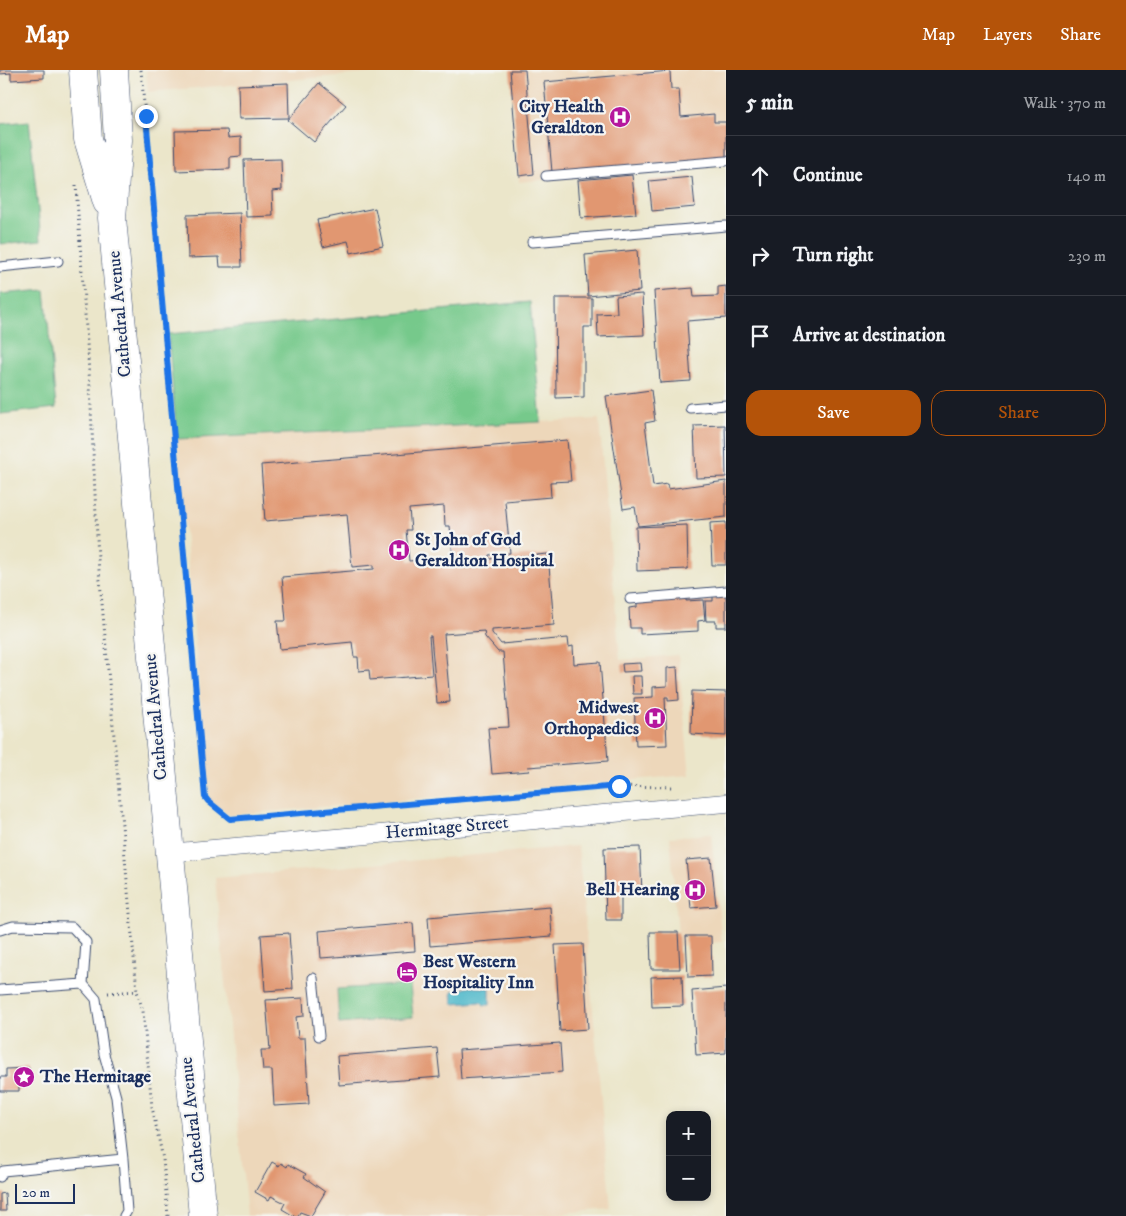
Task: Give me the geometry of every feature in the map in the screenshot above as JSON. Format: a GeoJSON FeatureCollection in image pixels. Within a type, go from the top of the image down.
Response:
{"type":"FeatureCollection","features":[{"type":"Feature","properties":{"kind":"main road","name":"Cathedral Avenue"},"geometry":{"type":"LineString","coordinates":[[83,70],[88,139],[112,218]]}},
{"type":"Feature","properties":{"kind":"main road","name":"Cathedral Avenue"},"geometry":{"type":"LineString","coordinates":[[117,70],[118,140],[112,218],[202,1216]]}},
{"type":"Feature","properties":{"kind":"street","name":"Hermitage Street"},"geometry":{"type":"LineString","coordinates":[[168,853],[726,803]]}},
{"type":"Feature","properties":{"kind":"lane"},"geometry":{"type":"LineString","coordinates":[[546,176],[726,161]]}},
{"type":"Feature","properties":{"kind":"lane"},"geometry":{"type":"LineString","coordinates":[[532,242],[726,226]]}},
{"type":"Feature","properties":{"kind":"lane"},"geometry":{"type":"LineString","coordinates":[[0,267],[58,261]]}},
{"type":"Feature","properties":{"kind":"lane"},"geometry":{"type":"LineString","coordinates":[[690,408],[726,405]]}},
{"type":"Feature","properties":{"kind":"lane"},"geometry":{"type":"LineString","coordinates":[[630,599],[726,591]]}},
{"type":"Feature","properties":{"kind":"lane"},"geometry":{"type":"LineString","coordinates":[[0,930],[13,926],[72,927],[86,942],[83,984],[96,999],[104,1054],[116,1097],[127,1211],[124,1216]]}},
{"type":"Feature","properties":{"kind":"lane"},"geometry":{"type":"LineString","coordinates":[[313,978],[318,1036]]}},
{"type":"Feature","properties":{"kind":"lane"},"geometry":{"type":"LineString","coordinates":[[0,990],[83,984]]}},
{"type":"Feature","properties":{"kind":"lane"},"geometry":{"type":"LineString","coordinates":[[0,1177],[3,1171],[123,1159]]}},
{"type":"Feature","properties":{"kind":"path"},"geometry":{"type":"LineString","coordinates":[[141,70],[205,797],[208,801],[230,819],[611,786],[681,788]]}},
{"type":"Feature","properties":{"kind":"path"},"geometry":{"type":"LineString","coordinates":[[76,184],[90,386],[98,559],[137,991],[143,1011],[152,1107],[163,1159],[168,1216]]}},
{"type":"Feature","properties":{"kind":"path"},"geometry":{"type":"LineString","coordinates":[[102,993],[137,991]]}},
{"type":"Feature","properties":{"kind":"shaded area"},"geometry":{"type":"Polygon","coordinates":[[[146,70],[409,70],[148,92],[146,70]]]}},
{"type":"Feature","properties":{"kind":"shaded area","name":"City Health Geraldton"},"geometry":{"type":"Polygon","coordinates":[[[510,70],[726,70],[726,163],[519,182],[510,70]]]}},
{"type":"Feature","properties":{"kind":"shaded area","name":"St John of God Geraldton Hospital"},"geometry":{"type":"Polygon","coordinates":[[[599,419],[620,660],[678,655],[690,775],[229,815],[209,800],[177,439],[599,419]]]}},
{"type":"Feature","properties":{"kind":"shaded area","name":"Bell Hearing"},"geometry":{"type":"Polygon","coordinates":[[[711,834],[722,942],[679,946],[670,837],[711,834]]]}},
{"type":"Feature","properties":{"kind":"shaded area","name":"Best Western Hospitality Inn"},"geometry":{"type":"Polygon","coordinates":[[[578,846],[611,1209],[529,1216],[247,1216],[215,878],[578,846]]]}},
{"type":"Feature","properties":{"kind":"green space"},"geometry":{"type":"Polygon","coordinates":[[[29,121],[41,240],[0,244],[0,124],[29,121]]]}},
{"type":"Feature","properties":{"kind":"green space"},"geometry":{"type":"Polygon","coordinates":[[[45,290],[56,408],[0,414],[0,294],[45,290]]]}},
{"type":"Feature","properties":{"kind":"green space"},"geometry":{"type":"Polygon","coordinates":[[[530,302],[541,422],[177,439],[168,334],[530,302]]]}},
{"type":"Feature","properties":{"kind":"green space"},"geometry":{"type":"Polygon","coordinates":[[[410,984],[413,1017],[339,1024],[337,989],[410,984]]]}},
{"type":"Feature","properties":{"kind":"water"},"geometry":{"type":"Polygon","coordinates":[[[470,987],[490,988],[490,1005],[484,1005],[481,1002],[453,1004],[452,991],[470,987]]]}},
{"type":"Feature","properties":{"kind":"building"},"geometry":{"type":"Polygon","coordinates":[[[0,70],[44,70],[44,78],[11,80],[11,73],[0,74],[0,70]]]}},
{"type":"Feature","properties":{"kind":"building"},"geometry":{"type":"Polygon","coordinates":[[[510,70],[525,70],[534,174],[519,176],[510,70]]]}},
{"type":"Feature","properties":{"kind":"building","name":"City Health Geraldton"},"geometry":{"type":"Polygon","coordinates":[[[670,71],[671,89],[679,89],[681,117],[714,114],[714,122],[726,122],[726,158],[552,172],[544,82],[670,71]]]}},
{"type":"Feature","properties":{"kind":"building"},"geometry":{"type":"Polygon","coordinates":[[[288,83],[289,118],[239,119],[238,85],[288,83]]]}},
{"type":"Feature","properties":{"kind":"building"},"geometry":{"type":"Polygon","coordinates":[[[319,83],[346,105],[314,142],[288,120],[319,83]]]}},
{"type":"Feature","properties":{"kind":"building"},"geometry":{"type":"Polygon","coordinates":[[[227,130],[228,138],[241,137],[241,156],[230,157],[230,169],[176,171],[175,131],[227,130]]]}},
{"type":"Feature","properties":{"kind":"building"},"geometry":{"type":"Polygon","coordinates":[[[281,159],[282,190],[272,191],[273,216],[246,217],[244,160],[281,159]]]}},
{"type":"Feature","properties":{"kind":"building"},"geometry":{"type":"Polygon","coordinates":[[[632,175],[636,214],[581,218],[578,180],[632,175]]]}},
{"type":"Feature","properties":{"kind":"building"},"geometry":{"type":"Polygon","coordinates":[[[692,177],[695,207],[652,211],[649,181],[692,177]]]}},
{"type":"Feature","properties":{"kind":"building"},"geometry":{"type":"Polygon","coordinates":[[[375,208],[383,246],[351,253],[348,241],[323,247],[317,220],[375,208]]]}},
{"type":"Feature","properties":{"kind":"building"},"geometry":{"type":"Polygon","coordinates":[[[240,213],[242,267],[220,267],[219,257],[188,258],[187,215],[240,213]]]}},
{"type":"Feature","properties":{"kind":"building"},"geometry":{"type":"Polygon","coordinates":[[[637,250],[640,291],[588,296],[585,255],[637,250]]]}},
{"type":"Feature","properties":{"kind":"building"},"geometry":{"type":"Polygon","coordinates":[[[726,286],[726,318],[687,321],[691,381],[660,383],[654,291],[693,288],[694,297],[718,296],[718,287],[726,286]]]}},
{"type":"Feature","properties":{"kind":"building"},"geometry":{"type":"Polygon","coordinates":[[[642,294],[644,335],[598,337],[597,314],[617,313],[616,296],[642,294]]]}},
{"type":"Feature","properties":{"kind":"building"},"geometry":{"type":"Polygon","coordinates":[[[555,298],[592,298],[592,327],[584,327],[584,397],[556,398],[555,298]]]}},
{"type":"Feature","properties":{"kind":"building"},"geometry":{"type":"Polygon","coordinates":[[[651,390],[655,421],[645,423],[653,486],[667,484],[668,489],[726,481],[726,517],[638,526],[635,507],[623,509],[606,396],[651,390]]]}},
{"type":"Feature","properties":{"kind":"building"},"geometry":{"type":"Polygon","coordinates":[[[725,425],[726,477],[696,478],[694,426],[725,425]]]}},
{"type":"Feature","properties":{"kind":"building"},"geometry":{"type":"Polygon","coordinates":[[[567,440],[571,481],[550,482],[551,497],[505,501],[510,553],[489,555],[489,559],[548,554],[554,625],[492,630],[492,633],[501,644],[568,638],[569,647],[573,646],[574,664],[600,662],[608,761],[528,767],[529,771],[492,774],[488,728],[509,727],[503,652],[498,652],[485,637],[484,631],[444,634],[450,702],[437,703],[431,636],[429,636],[432,675],[370,680],[369,670],[359,671],[358,657],[354,657],[352,642],[280,649],[277,621],[286,621],[282,577],[374,569],[374,565],[352,567],[347,514],[265,521],[261,465],[567,440]],[[444,506],[409,509],[411,530],[406,530],[409,561],[453,557],[450,526],[445,526],[444,506]]]}},
{"type":"Feature","properties":{"kind":"building"},"geometry":{"type":"Polygon","coordinates":[[[726,522],[726,565],[712,565],[710,523],[726,522]]]}},
{"type":"Feature","properties":{"kind":"building"},"geometry":{"type":"Polygon","coordinates":[[[687,525],[688,569],[637,571],[636,527],[687,525]]]}},
{"type":"Feature","properties":{"kind":"building"},"geometry":{"type":"Polygon","coordinates":[[[726,592],[726,627],[716,627],[716,621],[706,621],[705,601],[713,601],[713,593],[726,592]]]}},
{"type":"Feature","properties":{"kind":"building"},"geometry":{"type":"Polygon","coordinates":[[[686,597],[686,601],[703,600],[705,620],[698,621],[698,631],[640,634],[640,628],[630,628],[629,608],[637,607],[637,600],[686,597]]]}},
{"type":"Feature","properties":{"kind":"building"},"geometry":{"type":"Polygon","coordinates":[[[640,663],[641,671],[623,672],[622,664],[640,663]]]}},
{"type":"Feature","properties":{"kind":"building"},"geometry":{"type":"Polygon","coordinates":[[[677,667],[679,700],[668,701],[668,697],[665,697],[667,745],[636,746],[634,698],[653,697],[653,687],[667,686],[667,668],[677,667]]]}},
{"type":"Feature","properties":{"kind":"building"},"geometry":{"type":"Polygon","coordinates":[[[632,676],[641,676],[642,694],[633,694],[632,676]]]}},
{"type":"Feature","properties":{"kind":"building"},"geometry":{"type":"Polygon","coordinates":[[[692,691],[726,692],[726,736],[691,734],[692,691]]]}},
{"type":"Feature","properties":{"kind":"building"},"geometry":{"type":"Polygon","coordinates":[[[640,847],[642,893],[621,893],[621,920],[606,920],[604,848],[640,847]]]}},
{"type":"Feature","properties":{"kind":"building"},"geometry":{"type":"Polygon","coordinates":[[[711,858],[716,906],[691,908],[686,860],[711,858]]]}},
{"type":"Feature","properties":{"kind":"building"},"geometry":{"type":"Polygon","coordinates":[[[550,907],[552,936],[430,946],[428,917],[550,907]]]}},
{"type":"Feature","properties":{"kind":"building"},"geometry":{"type":"Polygon","coordinates":[[[413,923],[415,951],[321,958],[319,931],[413,923]]]}},
{"type":"Feature","properties":{"kind":"building"},"geometry":{"type":"Polygon","coordinates":[[[650,932],[678,932],[680,969],[651,969],[650,932]]]}},
{"type":"Feature","properties":{"kind":"building"},"geometry":{"type":"Polygon","coordinates":[[[289,933],[293,989],[265,991],[261,935],[289,933]]]}},
{"type":"Feature","properties":{"kind":"building"},"geometry":{"type":"Polygon","coordinates":[[[686,936],[711,936],[712,976],[688,977],[686,936]]]}},
{"type":"Feature","properties":{"kind":"building"},"geometry":{"type":"Polygon","coordinates":[[[583,944],[588,1029],[560,1031],[555,945],[583,944]]]}},
{"type":"Feature","properties":{"kind":"building"},"geometry":{"type":"Polygon","coordinates":[[[682,976],[683,1006],[652,1007],[651,977],[682,976]]]}},
{"type":"Feature","properties":{"kind":"building"},"geometry":{"type":"Polygon","coordinates":[[[726,988],[726,1053],[696,1055],[692,991],[726,988]]]}},
{"type":"Feature","properties":{"kind":"building"},"geometry":{"type":"Polygon","coordinates":[[[303,998],[304,1016],[296,1017],[298,1038],[305,1038],[309,1104],[274,1106],[272,1070],[263,1070],[261,1050],[270,1050],[266,1000],[303,998]]]}},
{"type":"Feature","properties":{"kind":"building"},"geometry":{"type":"Polygon","coordinates":[[[560,1043],[562,1072],[461,1079],[459,1050],[560,1043]]]}},
{"type":"Feature","properties":{"kind":"building"},"geometry":{"type":"Polygon","coordinates":[[[437,1048],[440,1077],[339,1085],[337,1056],[437,1048]]]}},
{"type":"Feature","properties":{"kind":"building"},"geometry":{"type":"Polygon","coordinates":[[[29,1068],[30,1085],[19,1085],[19,1091],[0,1091],[0,1077],[6,1077],[6,1069],[29,1068]]]}},
{"type":"Feature","properties":{"kind":"building"},"geometry":{"type":"Polygon","coordinates":[[[272,1162],[279,1166],[281,1163],[287,1167],[288,1164],[306,1174],[304,1177],[325,1192],[311,1216],[300,1212],[298,1216],[294,1216],[282,1209],[285,1203],[271,1196],[269,1200],[255,1192],[272,1162]]]}},
{"type":"Feature","properties":{"kind":"building"},"geometry":{"type":"Polygon","coordinates":[[[5,1193],[6,1211],[0,1211],[0,1194],[5,1193]]]}},
{"type":"Feature","properties":{"kind":"place","name":"City Health Geraldton"},"geometry":{"type":"Point","coordinates":[620,117]}},
{"type":"Feature","properties":{"kind":"place","name":"St John of God Geraldton Hospital"},"geometry":{"type":"Point","coordinates":[399,550]}},
{"type":"Feature","properties":{"kind":"place","name":"Midwest Orthopaedics"},"geometry":{"type":"Point","coordinates":[655,718]}},
{"type":"Feature","properties":{"kind":"place","name":"Bell Hearing"},"geometry":{"type":"Point","coordinates":[695,890]}},
{"type":"Feature","properties":{"kind":"place","name":"Best Western Hospitality Inn"},"geometry":{"type":"Point","coordinates":[407,972]}},
{"type":"Feature","properties":{"kind":"place","name":"The Hermitage"},"geometry":{"type":"Point","coordinates":[24,1077]}},
{"type":"Feature","properties":{"kind":"route"},"geometry":{"type":"LineString","coordinates":[[146,116],[205,797],[230,819],[619,786]]}}]}
